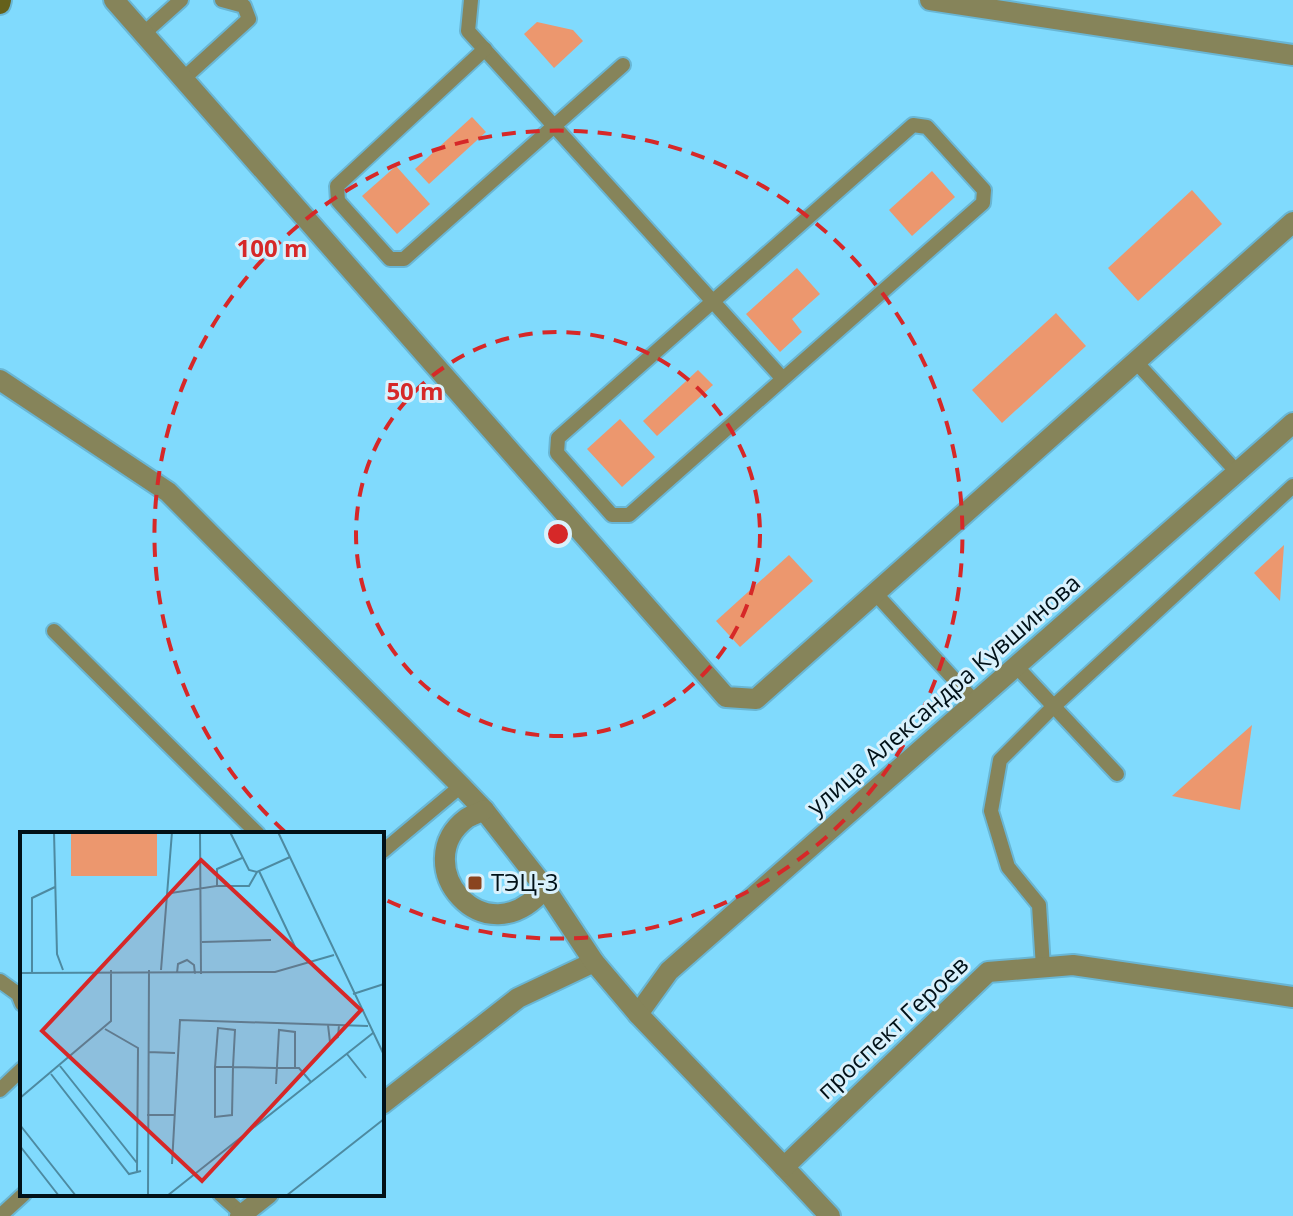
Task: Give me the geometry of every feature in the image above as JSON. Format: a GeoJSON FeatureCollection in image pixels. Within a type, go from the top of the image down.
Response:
{"type":"FeatureCollection","features":[{"type":"Feature","properties":{"kind":"street"},"geometry":{"type":"LineString","coordinates":[[114,0],[726,697],[756,699],[1293,222]]}},
{"type":"Feature","properties":{"kind":"street"},"geometry":{"type":"LineString","coordinates":[[930,0],[1293,55]]}},
{"type":"Feature","properties":{"kind":"street"},"geometry":{"type":"LineString","coordinates":[[0,380],[168,492],[461,786],[484,810],[545,888],[594,962],[638,1014],[830,1216]]}},
{"type":"Feature","properties":{"kind":"street","name":"улица Александра Кувшинова"},"geometry":{"type":"LineString","coordinates":[[638,1014],[669,971],[1293,423]]}},
{"type":"Feature","properties":{"kind":"street"},"geometry":{"type":"LineString","coordinates":[[484,810],[468,818],[455,831],[447,847],[445,864],[457,896],[470,907],[503,915],[519,911],[534,902],[545,888]]}},
{"type":"Feature","properties":{"kind":"street"},"geometry":{"type":"LineString","coordinates":[[384,1102],[518,998],[594,962]]}},
{"type":"Feature","properties":{"kind":"street","name":"проспект Героев"},"geometry":{"type":"LineString","coordinates":[[784,1167],[988,972],[1073,965],[1293,997]]}},
{"type":"Feature","properties":{"kind":"street"},"geometry":{"type":"LineString","coordinates":[[241,1215],[265,1196]]}},
{"type":"Feature","properties":{"kind":"lane"},"geometry":{"type":"LineString","coordinates":[[143,34],[181,0]]}},
{"type":"Feature","properties":{"kind":"lane"},"geometry":{"type":"LineString","coordinates":[[183,79],[249,19],[244,6],[222,0]]}},
{"type":"Feature","properties":{"kind":"lane"},"geometry":{"type":"LineString","coordinates":[[471,0],[468,31],[783,379]]}},
{"type":"Feature","properties":{"kind":"lane"},"geometry":{"type":"LineString","coordinates":[[485,49],[337,186],[338,201],[390,259],[404,259],[623,65]]}},
{"type":"Feature","properties":{"kind":"lane"},"geometry":{"type":"LineString","coordinates":[[913,125],[927,127],[984,190],[983,203],[629,515],[612,515],[557,453],[558,438],[714,302],[913,125]]}},
{"type":"Feature","properties":{"kind":"lane"},"geometry":{"type":"LineString","coordinates":[[1136,362],[1237,472]]}},
{"type":"Feature","properties":{"kind":"lane"},"geometry":{"type":"LineString","coordinates":[[1043,967],[1039,905],[1008,867],[991,811],[1000,760],[1054,706],[1293,486]]}},
{"type":"Feature","properties":{"kind":"lane"},"geometry":{"type":"LineString","coordinates":[[875,593],[975,702]]}},
{"type":"Feature","properties":{"kind":"lane"},"geometry":{"type":"LineString","coordinates":[[54,631],[256,832]]}},
{"type":"Feature","properties":{"kind":"lane"},"geometry":{"type":"LineString","coordinates":[[1016,666],[1117,774]]}},
{"type":"Feature","properties":{"kind":"lane"},"geometry":{"type":"LineString","coordinates":[[384,850],[461,786]]}},
{"type":"Feature","properties":{"kind":"lane"},"geometry":{"type":"LineString","coordinates":[[0,981],[20,999]]}},
{"type":"Feature","properties":{"kind":"lane"},"geometry":{"type":"LineString","coordinates":[[0,1090],[20,1071]]}},
{"type":"Feature","properties":{"kind":"lane"},"geometry":{"type":"LineString","coordinates":[[0,1216],[22,1196]]}},
{"type":"Feature","properties":{"kind":"lane"},"geometry":{"type":"LineString","coordinates":[[222,1196],[241,1215]]}},
{"type":"Feature","properties":{"kind":"shaded area"},"geometry":{"type":"Polygon","coordinates":[[[537,22],[573,30],[583,41],[554,68],[524,34],[537,22]]]}},
{"type":"Feature","properties":{"kind":"shaded area"},"geometry":{"type":"Polygon","coordinates":[[[472,117],[486,132],[429,184],[415,169],[472,117]]]}},
{"type":"Feature","properties":{"kind":"shaded area"},"geometry":{"type":"Polygon","coordinates":[[[396,166],[430,204],[397,234],[362,196],[396,166]]]}},
{"type":"Feature","properties":{"kind":"shaded area"},"geometry":{"type":"Polygon","coordinates":[[[932,171],[955,197],[912,236],[889,210],[932,171]]]}},
{"type":"Feature","properties":{"kind":"shaded area"},"geometry":{"type":"Polygon","coordinates":[[[1192,190],[1222,224],[1138,301],[1108,268],[1192,190]]]}},
{"type":"Feature","properties":{"kind":"shaded area"},"geometry":{"type":"Polygon","coordinates":[[[797,268],[820,294],[792,319],[802,332],[780,352],[746,314],[797,268]]]}},
{"type":"Feature","properties":{"kind":"shaded area"},"geometry":{"type":"Polygon","coordinates":[[[1056,313],[1086,346],[1002,423],[972,390],[1056,313]]]}},
{"type":"Feature","properties":{"kind":"shaded area"},"geometry":{"type":"Polygon","coordinates":[[[698,370],[713,385],[657,436],[643,421],[698,370]]]}},
{"type":"Feature","properties":{"kind":"shaded area"},"geometry":{"type":"Polygon","coordinates":[[[620,419],[655,457],[622,487],[587,449],[620,419]]]}},
{"type":"Feature","properties":{"kind":"shaded area"},"geometry":{"type":"Polygon","coordinates":[[[1284,545],[1280,601],[1254,573],[1284,545]]]}},
{"type":"Feature","properties":{"kind":"shaded area"},"geometry":{"type":"Polygon","coordinates":[[[789,555],[813,581],[740,647],[716,621],[789,555]]]}},
{"type":"Feature","properties":{"kind":"shaded area"},"geometry":{"type":"Polygon","coordinates":[[[1252,725],[1240,810],[1172,796],[1252,725]]]}},
{"type":"Feature","properties":{"kind":"place","name":"ТЭЦ-3"},"geometry":{"type":"Point","coordinates":[475,883]}}]}
